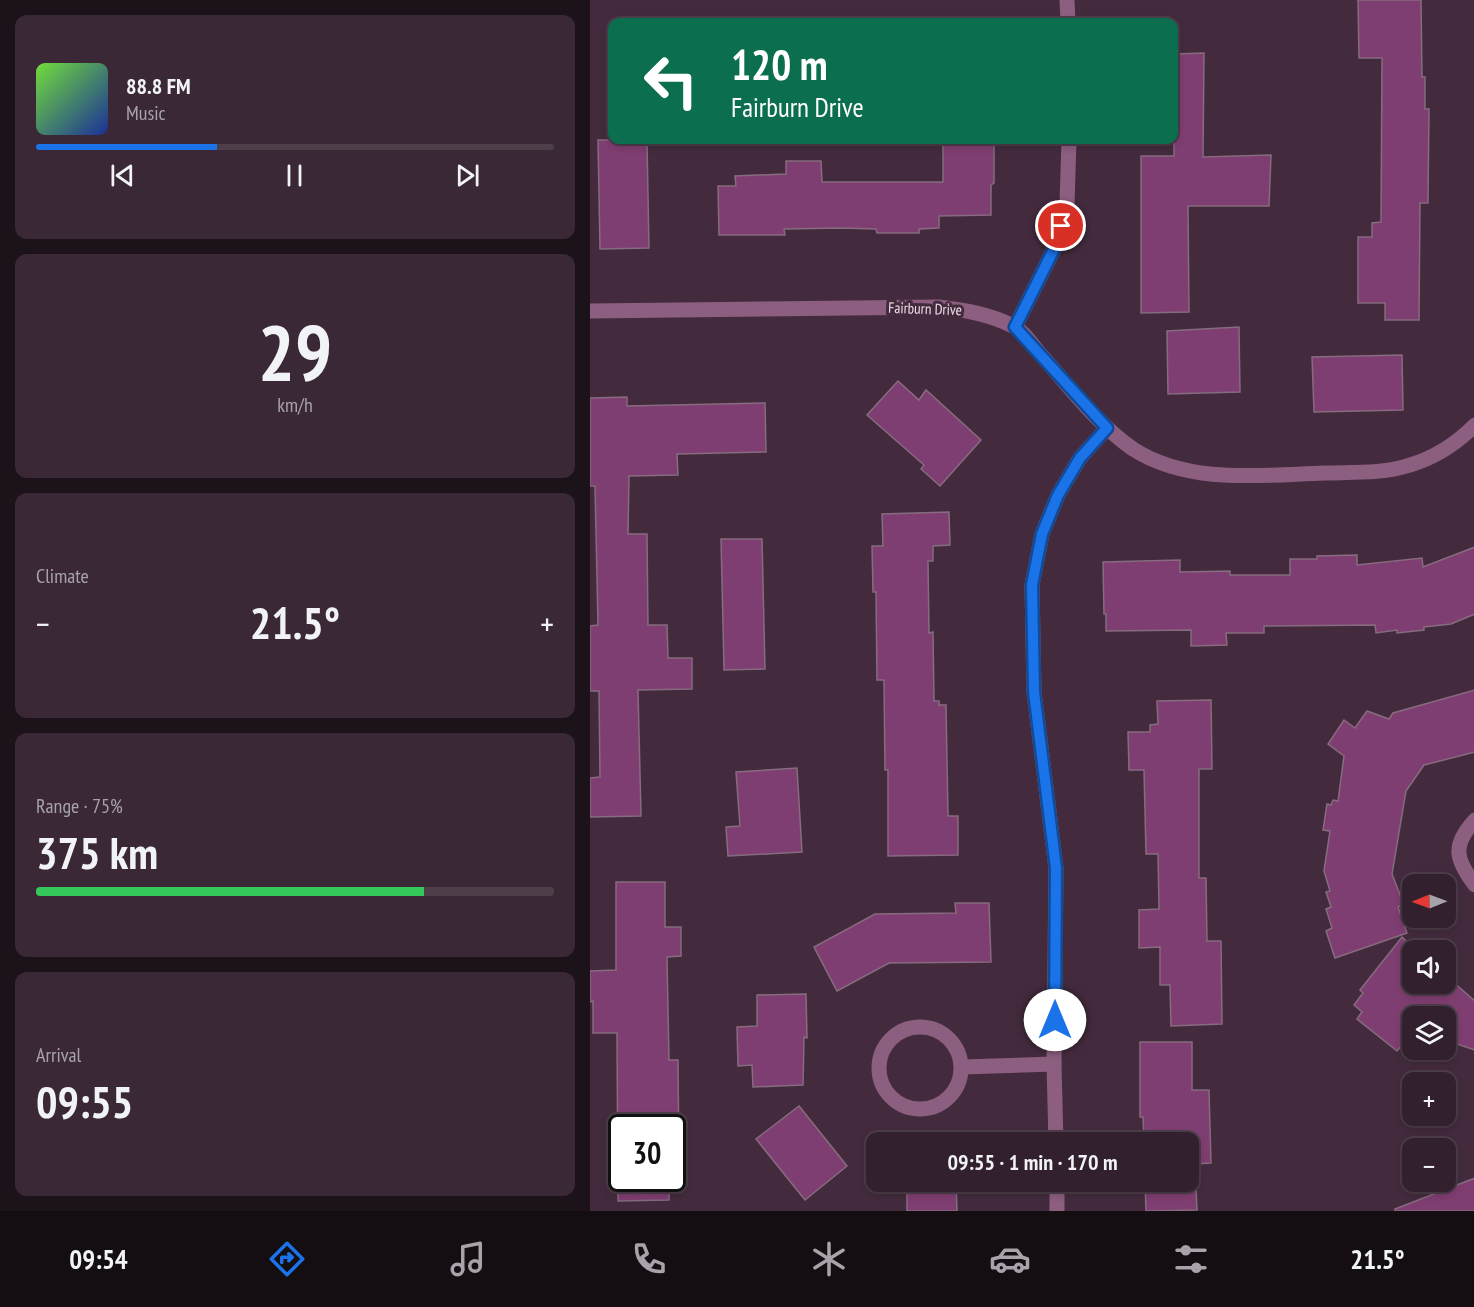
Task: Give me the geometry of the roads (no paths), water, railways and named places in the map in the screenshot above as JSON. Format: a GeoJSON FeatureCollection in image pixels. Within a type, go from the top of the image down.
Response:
{"type":"FeatureCollection","features":[{"type":"Feature","properties":{"kind":"street"},"geometry":{"type":"LineString","coordinates":[[1067,0],[1068,18]]}},
{"type":"Feature","properties":{"kind":"street"},"geometry":{"type":"LineString","coordinates":[[1015,327],[1054,249],[1067,204],[1069,144]]}},
{"type":"Feature","properties":{"kind":"street","name":"Fairburn Drive"},"geometry":{"type":"LineString","coordinates":[[590,311],[939,307],[976,312],[1015,327],[1107,428],[1135,450],[1164,463],[1229,476],[1377,471],[1409,466],[1438,453],[1463,437],[1475,425]]}},
{"type":"Feature","properties":{"kind":"street"},"geometry":{"type":"LineString","coordinates":[[1056,1132],[1056,868],[1034,692],[1032,585],[1042,534],[1058,495],[1080,458],[1107,428]]}},
{"type":"Feature","properties":{"kind":"street"},"geometry":{"type":"LineString","coordinates":[[1475,820],[1460,838],[1459,862],[1475,885]]}},
{"type":"Feature","properties":{"kind":"street"},"geometry":{"type":"LineString","coordinates":[[918,1027],[943,1034],[953,1042],[962,1067],[953,1093],[943,1103],[916,1110],[902,1106],[891,1097],[883,1086],[879,1072],[880,1058],[885,1046],[894,1036],[918,1027]]}},
{"type":"Feature","properties":{"kind":"street"},"geometry":{"type":"LineString","coordinates":[[962,1067],[1054,1064]]}},
{"type":"Feature","properties":{"kind":"street"},"geometry":{"type":"LineString","coordinates":[[1057,1192],[1058,1211]]}}]}
